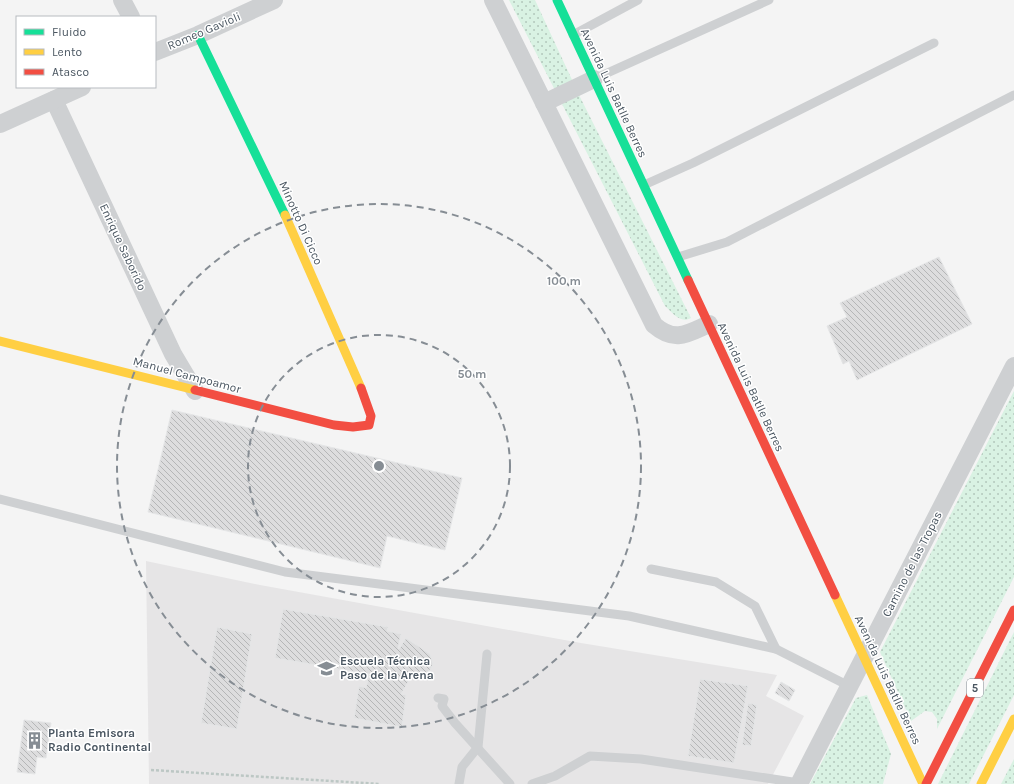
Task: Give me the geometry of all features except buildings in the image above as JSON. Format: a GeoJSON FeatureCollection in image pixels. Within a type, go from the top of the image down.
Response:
{"type":"FeatureCollection","features":[{"type":"Feature","properties":{"kind":"main road","name":"Avenida Luis Batlle Berres"},"geometry":{"type":"LineString","coordinates":[[557,0],[923,784]]}},
{"type":"Feature","properties":{"kind":"main road","name":"Minotto Di Cicco"},"geometry":{"type":"LineString","coordinates":[[198,35],[272,186],[358,380],[371,416],[369,425]]}},
{"type":"Feature","properties":{"kind":"main road","name":"Manuel Campoamor"},"geometry":{"type":"LineString","coordinates":[[0,341],[129,372],[195,391],[334,425],[353,428],[369,425]]}},
{"type":"Feature","properties":{"kind":"main road","name":"5"},"geometry":{"type":"LineString","coordinates":[[926,784],[1014,610]]}},
{"type":"Feature","properties":{"kind":"main road"},"geometry":{"type":"LineString","coordinates":[[981,784],[1014,719]]}},
{"type":"Feature","properties":{"kind":"street"},"geometry":{"type":"LineString","coordinates":[[122,0],[130,16]]}},
{"type":"Feature","properties":{"kind":"street","name":"Romeo Gavioli"},"geometry":{"type":"LineString","coordinates":[[156,52],[198,35],[274,0]]}},
{"type":"Feature","properties":{"kind":"street"},"geometry":{"type":"LineString","coordinates":[[493,0],[654,325],[663,333],[674,336],[684,335],[709,324]]}},
{"type":"Feature","properties":{"kind":"street"},"geometry":{"type":"LineString","coordinates":[[544,103],[594,79]]}},
{"type":"Feature","properties":{"kind":"street"},"geometry":{"type":"LineString","coordinates":[[2,118],[54,100],[80,88]]}},
{"type":"Feature","properties":{"kind":"street","name":"Enrique Saborido"},"geometry":{"type":"LineString","coordinates":[[54,100],[173,354],[195,391]]}},
{"type":"Feature","properties":{"kind":"street","name":"Camino de las Tropas"},"geometry":{"type":"LineString","coordinates":[[799,783],[1014,366]]}},
{"type":"Feature","properties":{"kind":"lane"},"geometry":{"type":"LineString","coordinates":[[573,35],[638,0]]}},
{"type":"Feature","properties":{"kind":"lane"},"geometry":{"type":"LineString","coordinates":[[594,79],[769,0]]}},
{"type":"Feature","properties":{"kind":"lane"},"geometry":{"type":"LineString","coordinates":[[644,185],[693,163],[934,43]]}},
{"type":"Feature","properties":{"kind":"lane"},"geometry":{"type":"LineString","coordinates":[[678,257],[727,242],[1014,95]]}},
{"type":"Feature","properties":{"kind":"lane"},"geometry":{"type":"LineString","coordinates":[[0,499],[285,572],[629,616],[776,649],[849,686]]}},
{"type":"Feature","properties":{"kind":"lane"},"geometry":{"type":"LineString","coordinates":[[651,569],[716,582],[755,606],[776,649]]}},
{"type":"Feature","properties":{"kind":"lane"},"geometry":{"type":"LineString","coordinates":[[459,784],[462,767],[478,747],[488,654]]}},
{"type":"Feature","properties":{"kind":"lane"},"geometry":{"type":"LineString","coordinates":[[438,698],[444,699],[442,706],[455,723],[510,784]]}},
{"type":"Feature","properties":{"kind":"lane"},"geometry":{"type":"LineString","coordinates":[[532,784],[555,776],[590,756],[641,759],[799,783]]}},
{"type":"Feature","properties":{"kind":"path"},"geometry":{"type":"LineString","coordinates":[[151,770],[380,784]]}},
{"type":"Feature","properties":{"kind":"shaded area"},"geometry":{"type":"Polygon","coordinates":[[[146,561],[260,585],[581,643],[777,675],[766,696],[804,716],[768,784],[149,784],[146,561]]]}},
{"type":"Feature","properties":{"kind":"green space"},"geometry":{"type":"Polygon","coordinates":[[[509,0],[535,0],[580,97],[691,318],[683,320],[680,319],[665,306],[509,0]]]}},
{"type":"Feature","properties":{"kind":"green space"},"geometry":{"type":"Polygon","coordinates":[[[1014,391],[1014,577],[937,729],[937,719],[932,712],[925,711],[911,721],[880,652],[1014,391]]]}},
{"type":"Feature","properties":{"kind":"green space"},"geometry":{"type":"Polygon","coordinates":[[[1014,632],[1014,695],[969,784],[938,784],[1014,632]]]}},
{"type":"Feature","properties":{"kind":"green space"},"geometry":{"type":"Polygon","coordinates":[[[867,695],[891,754],[883,784],[810,784],[856,698],[867,695]]]}},
{"type":"Feature","properties":{"kind":"green space"},"geometry":{"type":"Polygon","coordinates":[[[1014,759],[1014,784],[1001,784],[1014,759]]]}},
{"type":"Feature","properties":{"kind":"traffic: fast"},"geometry":{"type":"LineString","coordinates":[[557,0],[688,280]]}},
{"type":"Feature","properties":{"kind":"traffic: fast"},"geometry":{"type":"LineString","coordinates":[[198,35],[285,215]]}},
{"type":"Feature","properties":{"kind":"traffic: slow"},"geometry":{"type":"LineString","coordinates":[[285,215],[361,388]]}},
{"type":"Feature","properties":{"kind":"traffic: slow"},"geometry":{"type":"LineString","coordinates":[[0,341],[195,390]]}},
{"type":"Feature","properties":{"kind":"traffic: slow"},"geometry":{"type":"LineString","coordinates":[[835,595],[923,784]]}},
{"type":"Feature","properties":{"kind":"traffic: slow"},"geometry":{"type":"LineString","coordinates":[[981,784],[1014,719]]}},
{"type":"Feature","properties":{"kind":"traffic: jam"},"geometry":{"type":"LineString","coordinates":[[688,280],[835,595]]}},
{"type":"Feature","properties":{"kind":"traffic: jam"},"geometry":{"type":"LineString","coordinates":[[195,390],[334,425],[353,427],[369,425],[371,416],[361,388]]}},
{"type":"Feature","properties":{"kind":"traffic: jam"},"geometry":{"type":"LineString","coordinates":[[926,784],[1014,610]]}},
{"type":"Feature","properties":{"kind":"place","name":"Escuela Técnica Paso de la Arena"},"geometry":{"type":"Point","coordinates":[327,668]}},
{"type":"Feature","properties":{"kind":"place","name":"Planta Emisora Radio Continental"},"geometry":{"type":"Point","coordinates":[35,740]}}]}
